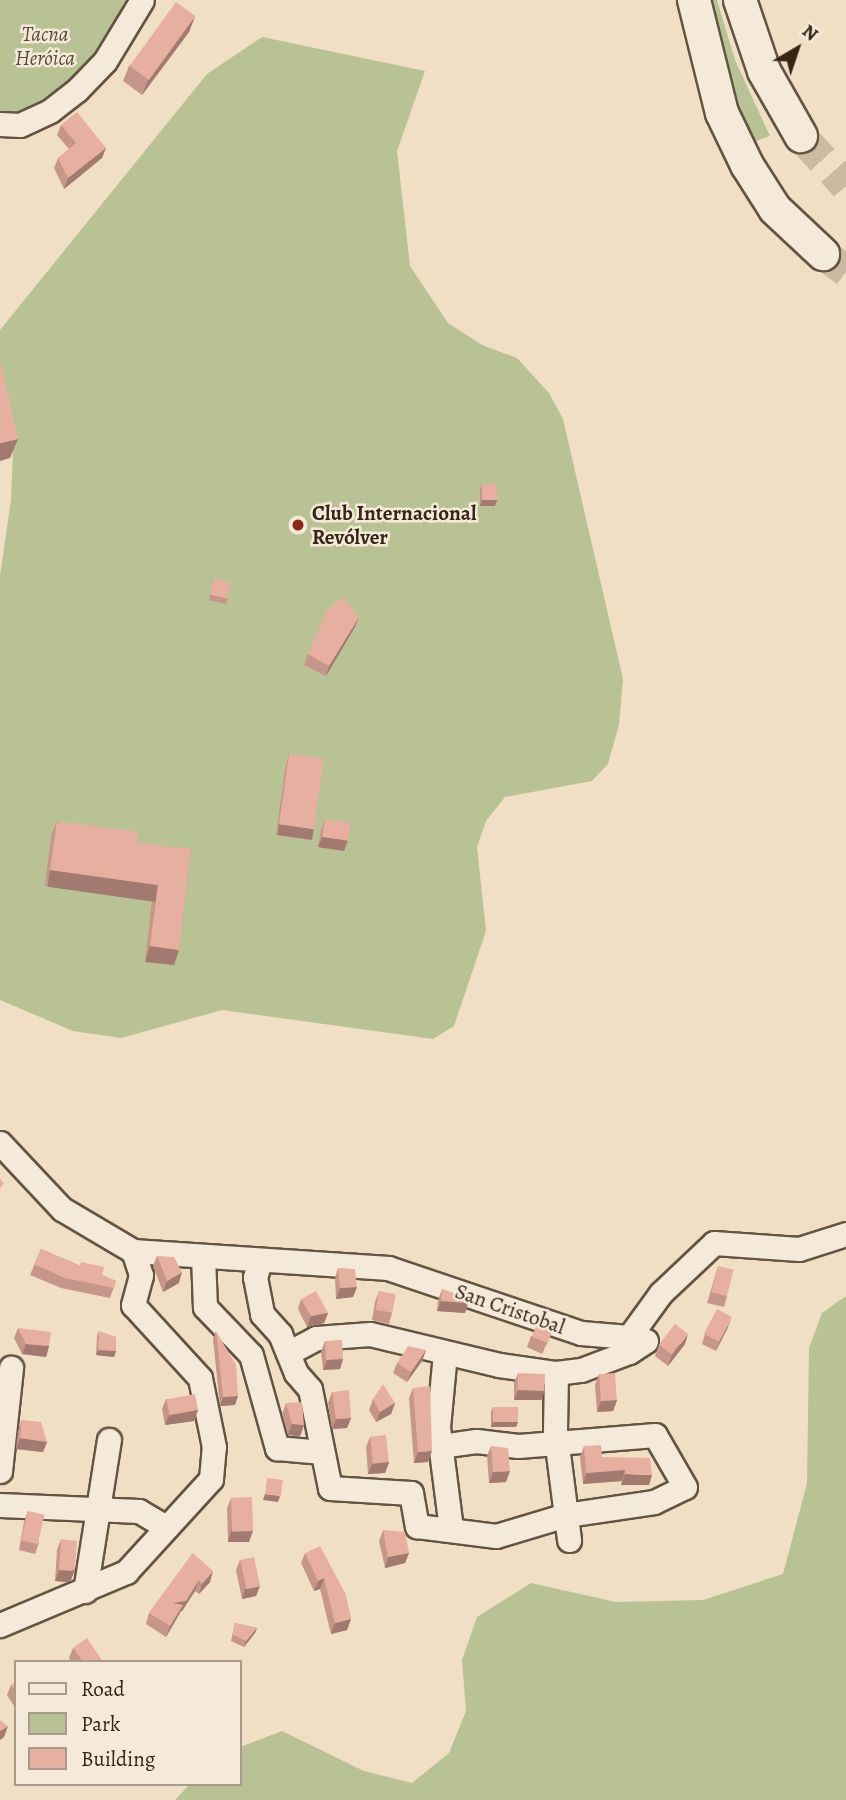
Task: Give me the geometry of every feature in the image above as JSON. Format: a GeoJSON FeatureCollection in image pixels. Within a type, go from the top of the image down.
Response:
{"type":"FeatureCollection","features":[{"type":"Feature","properties":{"kind":"main road"},"geometry":{"type":"LineString","coordinates":[[694,0],[722,113],[747,165],[775,209],[823,254]]}},
{"type":"Feature","properties":{"kind":"main road"},"geometry":{"type":"LineString","coordinates":[[740,0],[764,71],[801,136]]}},
{"type":"Feature","properties":{"kind":"street"},"geometry":{"type":"LineString","coordinates":[[0,124],[20,125],[77,90],[105,61],[142,0]]}},
{"type":"Feature","properties":{"kind":"street","name":"San Cristobal"},"geometry":{"type":"LineString","coordinates":[[0,1143],[62,1209],[133,1251],[260,1262],[330,1261],[388,1268],[581,1333],[629,1336]]}},
{"type":"Feature","properties":{"kind":"street"},"geometry":{"type":"LineString","coordinates":[[288,1353],[316,1338],[370,1334],[445,1353],[556,1373],[581,1370],[646,1341],[629,1336],[661,1293],[714,1243],[799,1248],[846,1234]]}},
{"type":"Feature","properties":{"kind":"street"},"geometry":{"type":"LineString","coordinates":[[0,1625],[85,1591],[140,1561],[166,1527],[175,1523],[211,1479],[214,1447],[200,1378],[133,1305],[141,1275],[133,1251]]}},
{"type":"Feature","properties":{"kind":"street"},"geometry":{"type":"LineString","coordinates":[[204,1256],[205,1307],[225,1332],[251,1354],[277,1448],[322,1452]]}},
{"type":"Feature","properties":{"kind":"street"},"geometry":{"type":"LineString","coordinates":[[260,1262],[255,1277],[262,1314],[280,1334],[296,1373],[310,1389],[330,1488],[411,1493],[417,1526],[451,1528],[496,1536],[566,1515],[654,1502],[685,1486],[655,1435],[517,1446],[476,1441],[441,1446]]}},
{"type":"Feature","properties":{"kind":"street"},"geometry":{"type":"LineString","coordinates":[[225,1332],[262,1314]]}},
{"type":"Feature","properties":{"kind":"street"},"geometry":{"type":"LineString","coordinates":[[445,1353],[439,1389],[441,1446],[451,1528]]}},
{"type":"Feature","properties":{"kind":"street"},"geometry":{"type":"LineString","coordinates":[[0,1471],[11,1368]]}},
{"type":"Feature","properties":{"kind":"street"},"geometry":{"type":"LineString","coordinates":[[556,1373],[557,1442],[569,1540]]}},
{"type":"Feature","properties":{"kind":"street"},"geometry":{"type":"LineString","coordinates":[[85,1591],[101,1506],[109,1440]]}},
{"type":"Feature","properties":{"kind":"street"},"geometry":{"type":"LineString","coordinates":[[0,1505],[101,1506],[139,1511],[166,1527]]}},
{"type":"Feature","properties":{"kind":"green space","name":"Tacna Heróica"},"geometry":{"type":"Polygon","coordinates":[[[0,0],[134,0],[95,60],[60,96],[12,118],[0,119],[0,0]]]}},
{"type":"Feature","properties":{"kind":"green space"},"geometry":{"type":"Polygon","coordinates":[[[706,0],[717,0],[735,60],[770,136],[751,143],[731,97],[706,0]]]}},
{"type":"Feature","properties":{"kind":"green space","name":"Club Internacional Revólver"},"geometry":{"type":"Polygon","coordinates":[[[262,37],[425,71],[397,151],[410,266],[448,323],[482,345],[517,358],[549,393],[563,419],[623,679],[619,725],[608,764],[592,781],[505,797],[486,821],[477,847],[486,931],[454,1026],[433,1039],[222,1010],[121,1038],[73,1031],[0,1000],[0,576],[11,500],[14,424],[0,376],[0,330],[207,74],[262,37]]]}},
{"type":"Feature","properties":{"kind":"green space"},"geometry":{"type":"Polygon","coordinates":[[[846,1296],[846,1800],[175,1800],[188,1786],[242,1786],[242,1746],[282,1731],[364,1771],[412,1783],[449,1753],[466,1711],[462,1660],[477,1617],[531,1583],[616,1602],[703,1600],[783,1574],[807,1483],[809,1348],[822,1313],[846,1296]]]}},
{"type":"Feature","properties":{"kind":"building"},"geometry":{"type":"Polygon","coordinates":[[[176,2],[195,16],[149,80],[130,66],[176,2]]]}},
{"type":"Feature","properties":{"kind":"building"},"geometry":{"type":"Polygon","coordinates":[[[77,112],[106,148],[68,178],[58,158],[76,143],[61,125],[77,112]]]}},
{"type":"Feature","properties":{"kind":"building"},"geometry":{"type":"Polygon","coordinates":[[[0,359],[18,439],[0,443],[0,359]]]}},
{"type":"Feature","properties":{"kind":"building"},"geometry":{"type":"Polygon","coordinates":[[[482,484],[497,484],[497,500],[482,500],[482,484]]]}},
{"type":"Feature","properties":{"kind":"building"},"geometry":{"type":"Polygon","coordinates":[[[214,578],[231,582],[227,598],[210,595],[214,578]]]}},
{"type":"Feature","properties":{"kind":"building"},"geometry":{"type":"Polygon","coordinates":[[[343,597],[359,617],[329,666],[308,654],[328,609],[343,597]]]}},
{"type":"Feature","properties":{"kind":"building"},"geometry":{"type":"Polygon","coordinates":[[[289,754],[324,759],[314,829],[279,824],[289,754]]]}},
{"type":"Feature","properties":{"kind":"building"},"geometry":{"type":"Polygon","coordinates":[[[325,819],[351,823],[348,841],[322,837],[325,819]]]}},
{"type":"Feature","properties":{"kind":"building"},"geometry":{"type":"Polygon","coordinates":[[[57,821],[138,832],[137,843],[191,849],[179,950],[150,946],[158,885],[50,870],[57,821]]]}},
{"type":"Feature","properties":{"kind":"building"},"geometry":{"type":"Polygon","coordinates":[[[41,1249],[80,1266],[81,1262],[104,1267],[102,1275],[116,1281],[114,1288],[65,1278],[34,1264],[41,1249]]]}},
{"type":"Feature","properties":{"kind":"building"},"geometry":{"type":"Polygon","coordinates":[[[157,1256],[174,1257],[182,1272],[167,1281],[157,1256]]]}},
{"type":"Feature","properties":{"kind":"building"},"geometry":{"type":"Polygon","coordinates":[[[718,1266],[734,1270],[727,1296],[711,1292],[718,1266]]]}},
{"type":"Feature","properties":{"kind":"building"},"geometry":{"type":"Polygon","coordinates":[[[338,1268],[355,1269],[357,1287],[340,1288],[338,1268]]]}},
{"type":"Feature","properties":{"kind":"building"},"geometry":{"type":"Polygon","coordinates":[[[442,1289],[469,1298],[468,1303],[441,1301],[442,1289]]]}},
{"type":"Feature","properties":{"kind":"building"},"geometry":{"type":"Polygon","coordinates":[[[316,1291],[328,1313],[311,1316],[301,1299],[316,1291]]]}},
{"type":"Feature","properties":{"kind":"building"},"geometry":{"type":"Polygon","coordinates":[[[379,1291],[396,1294],[392,1313],[376,1310],[379,1291]]]}},
{"type":"Feature","properties":{"kind":"building"},"geometry":{"type":"Polygon","coordinates":[[[717,1309],[732,1317],[719,1342],[704,1334],[717,1309]]]}},
{"type":"Feature","properties":{"kind":"building"},"geometry":{"type":"Polygon","coordinates":[[[538,1321],[554,1327],[548,1343],[532,1337],[538,1321]]]}},
{"type":"Feature","properties":{"kind":"building"},"geometry":{"type":"Polygon","coordinates":[[[675,1324],[688,1334],[672,1354],[659,1344],[675,1324]]]}},
{"type":"Feature","properties":{"kind":"building"},"geometry":{"type":"Polygon","coordinates":[[[18,1328],[51,1332],[49,1346],[26,1344],[18,1328]]]}},
{"type":"Feature","properties":{"kind":"building"},"geometry":{"type":"Polygon","coordinates":[[[99,1331],[116,1337],[116,1351],[98,1350],[99,1331]]]}},
{"type":"Feature","properties":{"kind":"building"},"geometry":{"type":"Polygon","coordinates":[[[216,1331],[236,1365],[238,1396],[223,1397],[216,1331]]]}},
{"type":"Feature","properties":{"kind":"building"},"geometry":{"type":"Polygon","coordinates":[[[342,1340],[343,1359],[326,1360],[325,1341],[342,1340]]]}},
{"type":"Feature","properties":{"kind":"building"},"geometry":{"type":"Polygon","coordinates":[[[408,1346],[426,1350],[411,1372],[397,1363],[408,1346]]]}},
{"type":"Feature","properties":{"kind":"building"},"geometry":{"type":"Polygon","coordinates":[[[518,1373],[545,1374],[544,1391],[517,1390],[518,1373]]]}},
{"type":"Feature","properties":{"kind":"building"},"geometry":{"type":"Polygon","coordinates":[[[615,1373],[617,1400],[601,1401],[599,1374],[615,1373]]]}},
{"type":"Feature","properties":{"kind":"building"},"geometry":{"type":"Polygon","coordinates":[[[383,1384],[395,1403],[380,1412],[373,1399],[383,1384]]]}},
{"type":"Feature","properties":{"kind":"building"},"geometry":{"type":"Polygon","coordinates":[[[430,1386],[432,1451],[418,1452],[413,1388],[430,1386]]]}},
{"type":"Feature","properties":{"kind":"building"},"geometry":{"type":"Polygon","coordinates":[[[349,1390],[351,1418],[336,1419],[332,1392],[349,1390]]]}},
{"type":"Feature","properties":{"kind":"building"},"geometry":{"type":"Polygon","coordinates":[[[195,1394],[198,1410],[170,1415],[167,1400],[195,1394]]]}},
{"type":"Feature","properties":{"kind":"building"},"geometry":{"type":"Polygon","coordinates":[[[302,1402],[304,1425],[292,1424],[286,1403],[302,1402]]]}},
{"type":"Feature","properties":{"kind":"building"},"geometry":{"type":"Polygon","coordinates":[[[493,1407],[518,1407],[518,1422],[493,1422],[493,1407]]]}},
{"type":"Feature","properties":{"kind":"building"},"geometry":{"type":"Polygon","coordinates":[[[22,1420],[41,1422],[47,1442],[20,1438],[22,1420]]]}},
{"type":"Feature","properties":{"kind":"building"},"geometry":{"type":"Polygon","coordinates":[[[386,1435],[389,1462],[373,1464],[370,1437],[386,1435]]]}},
{"type":"Feature","properties":{"kind":"building"},"geometry":{"type":"Polygon","coordinates":[[[601,1445],[602,1457],[650,1458],[652,1475],[625,1474],[625,1470],[586,1473],[584,1446],[601,1445]]]}},
{"type":"Feature","properties":{"kind":"building"},"geometry":{"type":"Polygon","coordinates":[[[491,1446],[508,1448],[510,1471],[493,1472],[491,1446]]]}},
{"type":"Feature","properties":{"kind":"building"},"geometry":{"type":"Polygon","coordinates":[[[267,1478],[283,1480],[281,1496],[265,1494],[267,1478]]]}},
{"type":"Feature","properties":{"kind":"building"},"geometry":{"type":"Polygon","coordinates":[[[252,1497],[253,1531],[232,1532],[231,1498],[252,1497]]]}},
{"type":"Feature","properties":{"kind":"building"},"geometry":{"type":"Polygon","coordinates":[[[28,1511],[45,1515],[38,1544],[21,1540],[28,1511]]]}},
{"type":"Feature","properties":{"kind":"building"},"geometry":{"type":"Polygon","coordinates":[[[383,1530],[405,1532],[409,1553],[388,1557],[383,1530]]]}},
{"type":"Feature","properties":{"kind":"building"},"geometry":{"type":"Polygon","coordinates":[[[61,1539],[77,1541],[75,1569],[71,1571],[59,1570],[61,1539]]]}},
{"type":"Feature","properties":{"kind":"building"},"geometry":{"type":"Polygon","coordinates":[[[320,1546],[345,1593],[351,1619],[335,1623],[324,1578],[318,1581],[305,1553],[320,1546]]]}},
{"type":"Feature","properties":{"kind":"building"},"geometry":{"type":"Polygon","coordinates":[[[193,1553],[213,1571],[202,1584],[199,1580],[186,1601],[173,1603],[183,1605],[170,1626],[149,1613],[193,1553]]]}},
{"type":"Feature","properties":{"kind":"building"},"geometry":{"type":"Polygon","coordinates":[[[254,1557],[260,1586],[247,1589],[240,1560],[254,1557]]]}},
{"type":"Feature","properties":{"kind":"building"},"geometry":{"type":"Polygon","coordinates":[[[235,1623],[257,1628],[246,1641],[233,1635],[235,1623]]]}},
{"type":"Feature","properties":{"kind":"building"},"geometry":{"type":"Polygon","coordinates":[[[87,1638],[102,1660],[82,1660],[73,1648],[87,1638]]]}},
{"type":"Feature","properties":{"kind":"building"},"geometry":{"type":"Polygon","coordinates":[[[0,1720],[8,1726],[0,1731],[0,1720]]]}},
{"type":"Feature","properties":{"kind":"tunnel"},"geometry":{"type":"LineString","coordinates":[[801,136],[846,186]]}},
{"type":"Feature","properties":{"kind":"tunnel"},"geometry":{"type":"LineString","coordinates":[[823,254],[846,271]]}},
{"type":"Feature","properties":{"kind":"place","name":"Club Internacional Revólver"},"geometry":{"type":"Point","coordinates":[298,525]}}]}
